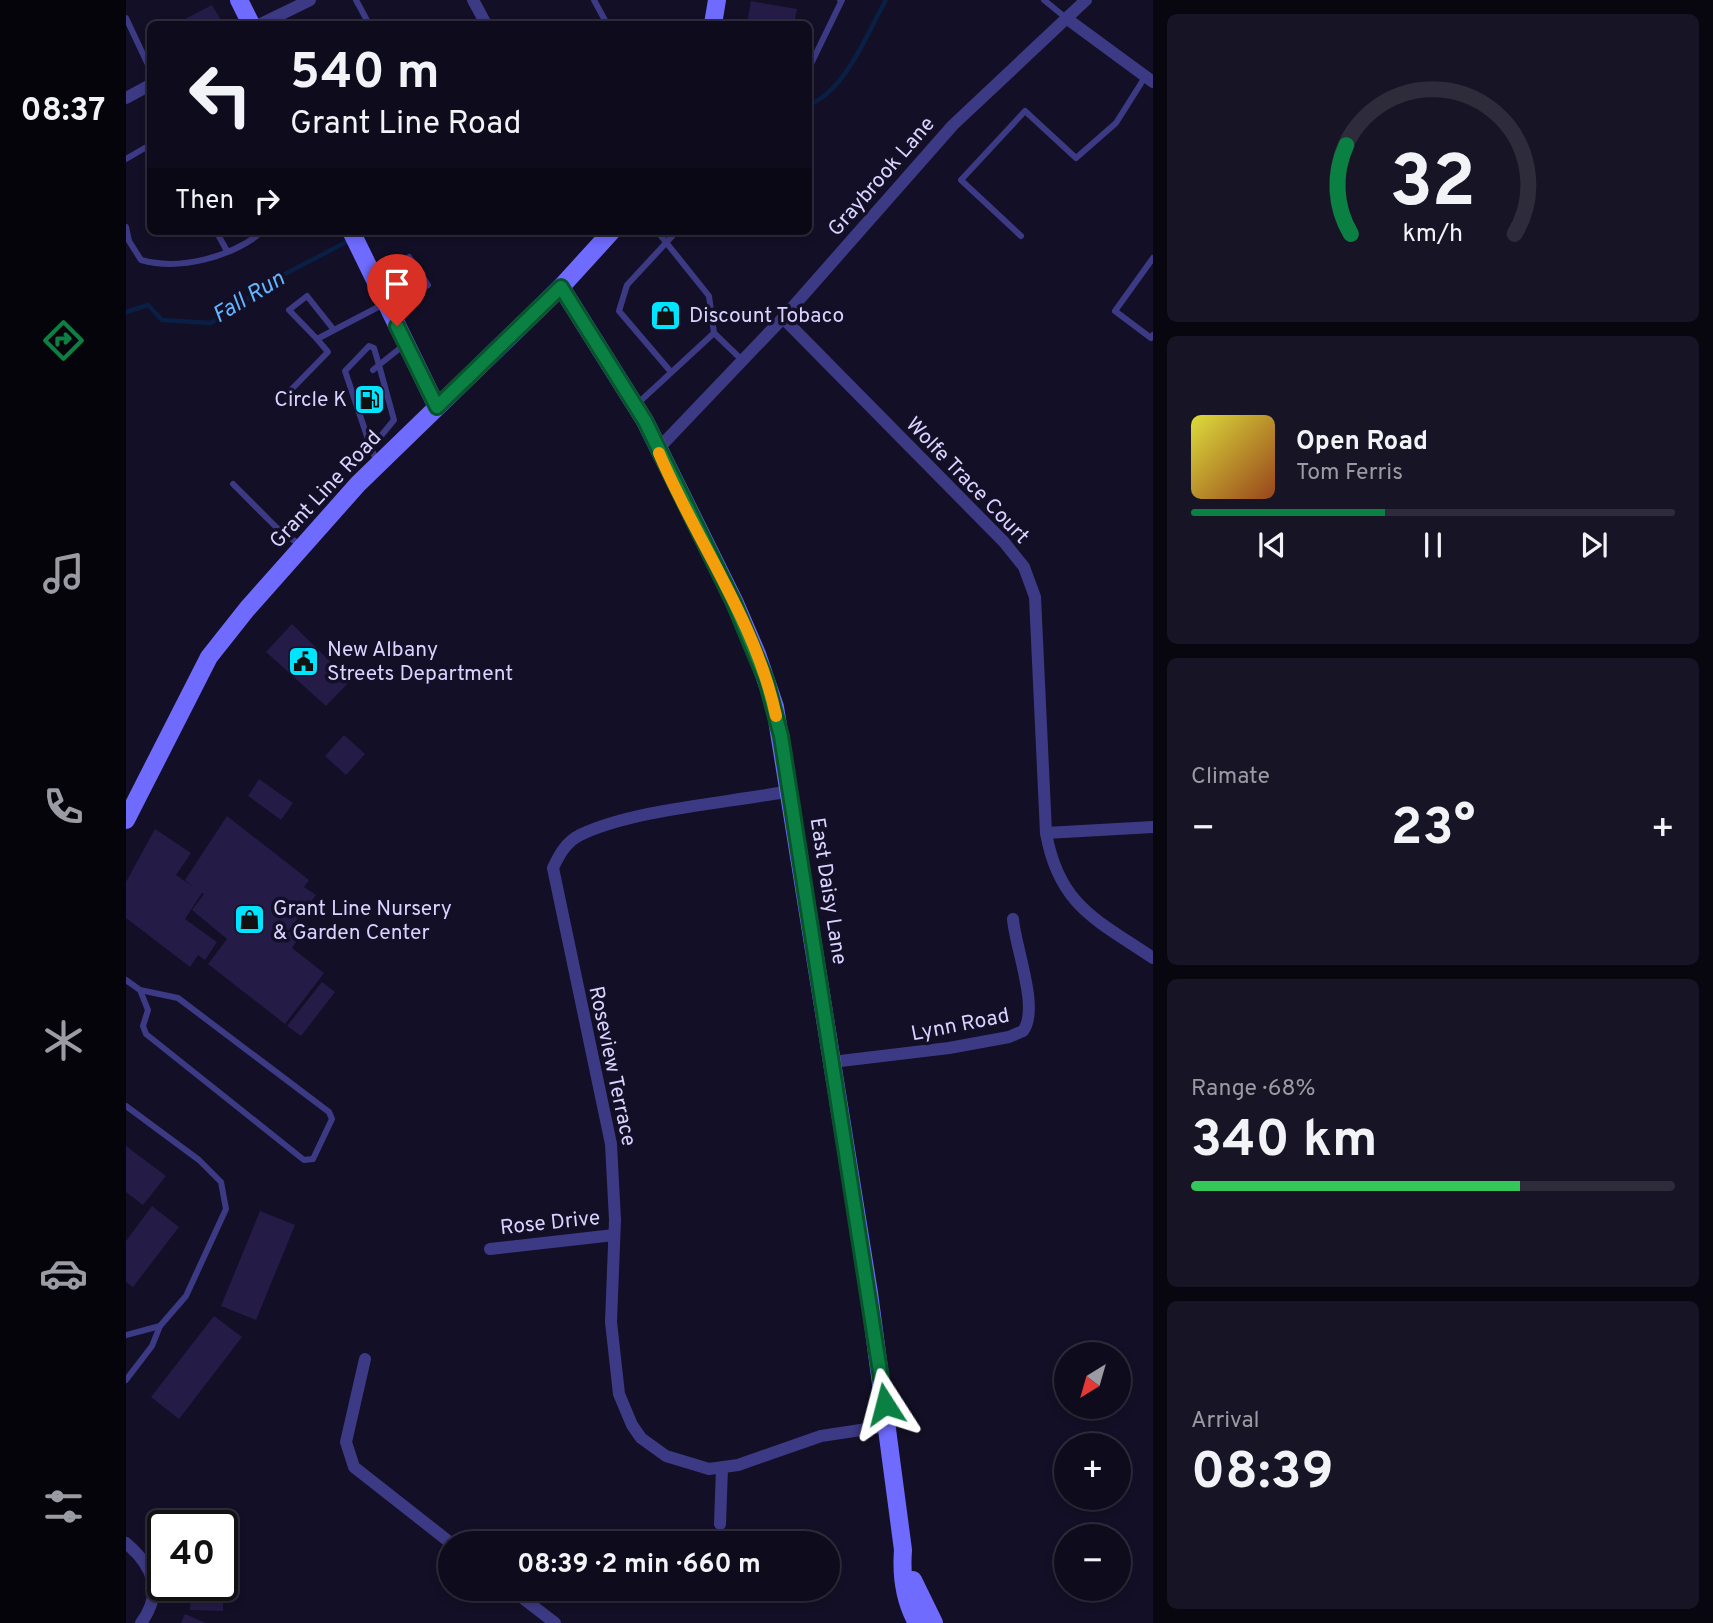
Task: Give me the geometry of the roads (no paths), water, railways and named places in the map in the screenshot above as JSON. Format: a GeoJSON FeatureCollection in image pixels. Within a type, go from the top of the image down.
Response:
{"type":"FeatureCollection","features":[{"type":"Feature","properties":{"kind":"street"},"geometry":{"type":"LineString","coordinates":[[239,0],[250,21]]}},
{"type":"Feature","properties":{"kind":"street"},"geometry":{"type":"LineString","coordinates":[[267,21],[310,0]]}},
{"type":"Feature","properties":{"kind":"street"},"geometry":{"type":"LineString","coordinates":[[473,0],[484,21]]}},
{"type":"Feature","properties":{"kind":"street"},"geometry":{"type":"LineString","coordinates":[[714,21],[718,0]]}},
{"type":"Feature","properties":{"kind":"street","name":"Graybrook Lane"},"geometry":{"type":"LineString","coordinates":[[658,449],[783,318],[953,125],[1086,0]]}},
{"type":"Feature","properties":{"kind":"street"},"geometry":{"type":"LineString","coordinates":[[1066,18],[1149,80]]}},
{"type":"Feature","properties":{"kind":"street"},"geometry":{"type":"LineString","coordinates":[[126,98],[147,87]]}},
{"type":"Feature","properties":{"kind":"street"},"geometry":{"type":"LineString","coordinates":[[353,235],[437,407]]}},
{"type":"Feature","properties":{"kind":"street","name":"Grant Line Road"},"geometry":{"type":"LineString","coordinates":[[126,820],[209,657],[374,456],[437,407],[561,287],[608,235]]}},
{"type":"Feature","properties":{"kind":"street","name":"East Daisy Lane"},"geometry":{"type":"LineString","coordinates":[[561,287],[636,406],[658,449],[757,654],[775,708],[887,1426],[903,1550],[903,1585],[917,1623]]}},
{"type":"Feature","properties":{"kind":"street","name":"Wolfe Trace Court"},"geometry":{"type":"LineString","coordinates":[[783,318],[1004,542],[1024,567],[1035,597],[1046,833],[1054,870],[1076,902],[1153,958]]}},
{"type":"Feature","properties":{"kind":"street","name":"Roseview Terrace"},"geometry":{"type":"LineString","coordinates":[[790,791],[639,817],[578,836],[562,850],[553,868],[611,1144],[614,1234],[611,1322],[619,1394],[641,1438],[666,1457],[699,1467],[722,1468],[821,1436],[887,1426]]}},
{"type":"Feature","properties":{"kind":"street"},"geometry":{"type":"LineString","coordinates":[[1046,833],[1153,827]]}},
{"type":"Feature","properties":{"kind":"street","name":"Lynn Road"},"geometry":{"type":"LineString","coordinates":[[832,1062],[949,1048],[1009,1037],[1023,1031],[1029,1018],[1028,1002],[1013,919]]}},
{"type":"Feature","properties":{"kind":"street","name":"Rose Drive"},"geometry":{"type":"LineString","coordinates":[[490,1249],[614,1234]]}},
{"type":"Feature","properties":{"kind":"street"},"geometry":{"type":"LineString","coordinates":[[365,1359],[346,1442],[354,1467],[438,1533]]}},
{"type":"Feature","properties":{"kind":"street"},"geometry":{"type":"LineString","coordinates":[[720,1524],[722,1468]]}},
{"type":"Feature","properties":{"kind":"street"},"geometry":{"type":"LineString","coordinates":[[126,1543],[147,1563],[152,1576],[151,1610],[142,1623]]}},
{"type":"Feature","properties":{"kind":"street","name":"East Daisy Lane"},"geometry":{"type":"LineString","coordinates":[[903,1550],[915,1590],[934,1623]]}},
{"type":"Feature","properties":{"kind":"street"},"geometry":{"type":"LineString","coordinates":[[527,1601],[555,1623]]}},
{"type":"Feature","properties":{"kind":"lane"},"geometry":{"type":"LineString","coordinates":[[356,0],[367,21]]}},
{"type":"Feature","properties":{"kind":"lane"},"geometry":{"type":"LineString","coordinates":[[594,0],[605,21]]}},
{"type":"Feature","properties":{"kind":"lane"},"geometry":{"type":"LineString","coordinates":[[812,62],[842,0]]}},
{"type":"Feature","properties":{"kind":"lane"},"geometry":{"type":"LineString","coordinates":[[1044,0],[1066,18]]}},
{"type":"Feature","properties":{"kind":"lane"},"geometry":{"type":"LineString","coordinates":[[126,18],[147,63]]}},
{"type":"Feature","properties":{"kind":"lane"},"geometry":{"type":"LineString","coordinates":[[1021,236],[961,180],[1025,111],[1076,158],[1116,123],[1149,80]]}},
{"type":"Feature","properties":{"kind":"lane"},"geometry":{"type":"LineString","coordinates":[[126,159],[147,147]]}},
{"type":"Feature","properties":{"kind":"lane"},"geometry":{"type":"LineString","coordinates":[[126,227],[127,235],[141,260],[175,264],[228,251],[244,245],[257,235]]}},
{"type":"Feature","properties":{"kind":"lane"},"geometry":{"type":"LineString","coordinates":[[218,235],[228,251]]}},
{"type":"Feature","properties":{"kind":"lane"},"geometry":{"type":"LineString","coordinates":[[661,235],[709,296],[714,333],[742,360]]}},
{"type":"Feature","properties":{"kind":"lane"},"geometry":{"type":"LineString","coordinates":[[671,372],[619,311],[627,285],[673,235]]}},
{"type":"Feature","properties":{"kind":"lane"},"geometry":{"type":"LineString","coordinates":[[317,339],[428,285],[409,257],[374,279]]}},
{"type":"Feature","properties":{"kind":"lane"},"geometry":{"type":"LineString","coordinates":[[1153,258],[1115,311],[1151,338],[1153,335]]}},
{"type":"Feature","properties":{"kind":"lane"},"geometry":{"type":"LineString","coordinates":[[286,395],[328,352],[289,310],[307,296],[334,330]]}},
{"type":"Feature","properties":{"kind":"lane"},"geometry":{"type":"LineString","coordinates":[[636,406],[714,333]]}},
{"type":"Feature","properties":{"kind":"lane"},"geometry":{"type":"LineString","coordinates":[[376,368],[406,343]]}},
{"type":"Feature","properties":{"kind":"lane"},"geometry":{"type":"LineString","coordinates":[[369,346],[374,348],[376,368],[388,410],[394,420],[374,456],[354,386],[345,371],[369,346]]}},
{"type":"Feature","properties":{"kind":"lane"},"geometry":{"type":"LineString","coordinates":[[233,484],[276,528],[301,547]]}},
{"type":"Feature","properties":{"kind":"lane"},"geometry":{"type":"LineString","coordinates":[[126,980],[139,990],[178,998],[329,1112],[332,1119],[313,1159],[304,1160],[146,1034],[143,1027],[148,1010],[139,990]]}},
{"type":"Feature","properties":{"kind":"lane"},"geometry":{"type":"LineString","coordinates":[[126,1107],[200,1160],[222,1181],[226,1209],[186,1296],[160,1326],[152,1346],[126,1380]]}},
{"type":"Feature","properties":{"kind":"lane"},"geometry":{"type":"LineString","coordinates":[[126,1335],[160,1326]]}},
{"type":"Feature","properties":{"kind":"waterway","name":"Fall Run"},"geometry":{"type":"LineString","coordinates":[[812,103],[834,87],[844,74],[886,0]]}},
{"type":"Feature","properties":{"kind":"waterway","name":"Fall Run"},"geometry":{"type":"LineString","coordinates":[[126,312],[148,305],[162,320],[211,323],[283,275],[350,240]]}},
{"type":"Feature","properties":{"kind":"place","name":"Discount Tobaco"},"geometry":{"type":"Point","coordinates":[666,315]}},
{"type":"Feature","properties":{"kind":"place","name":"Circle K"},"geometry":{"type":"Point","coordinates":[370,399]}},
{"type":"Feature","properties":{"kind":"place","name":"New Albany Streets Department"},"geometry":{"type":"Point","coordinates":[304,661]}},
{"type":"Feature","properties":{"kind":"place","name":"Grant Line Nursery & Garden Center"},"geometry":{"type":"Point","coordinates":[250,920]}}]}
